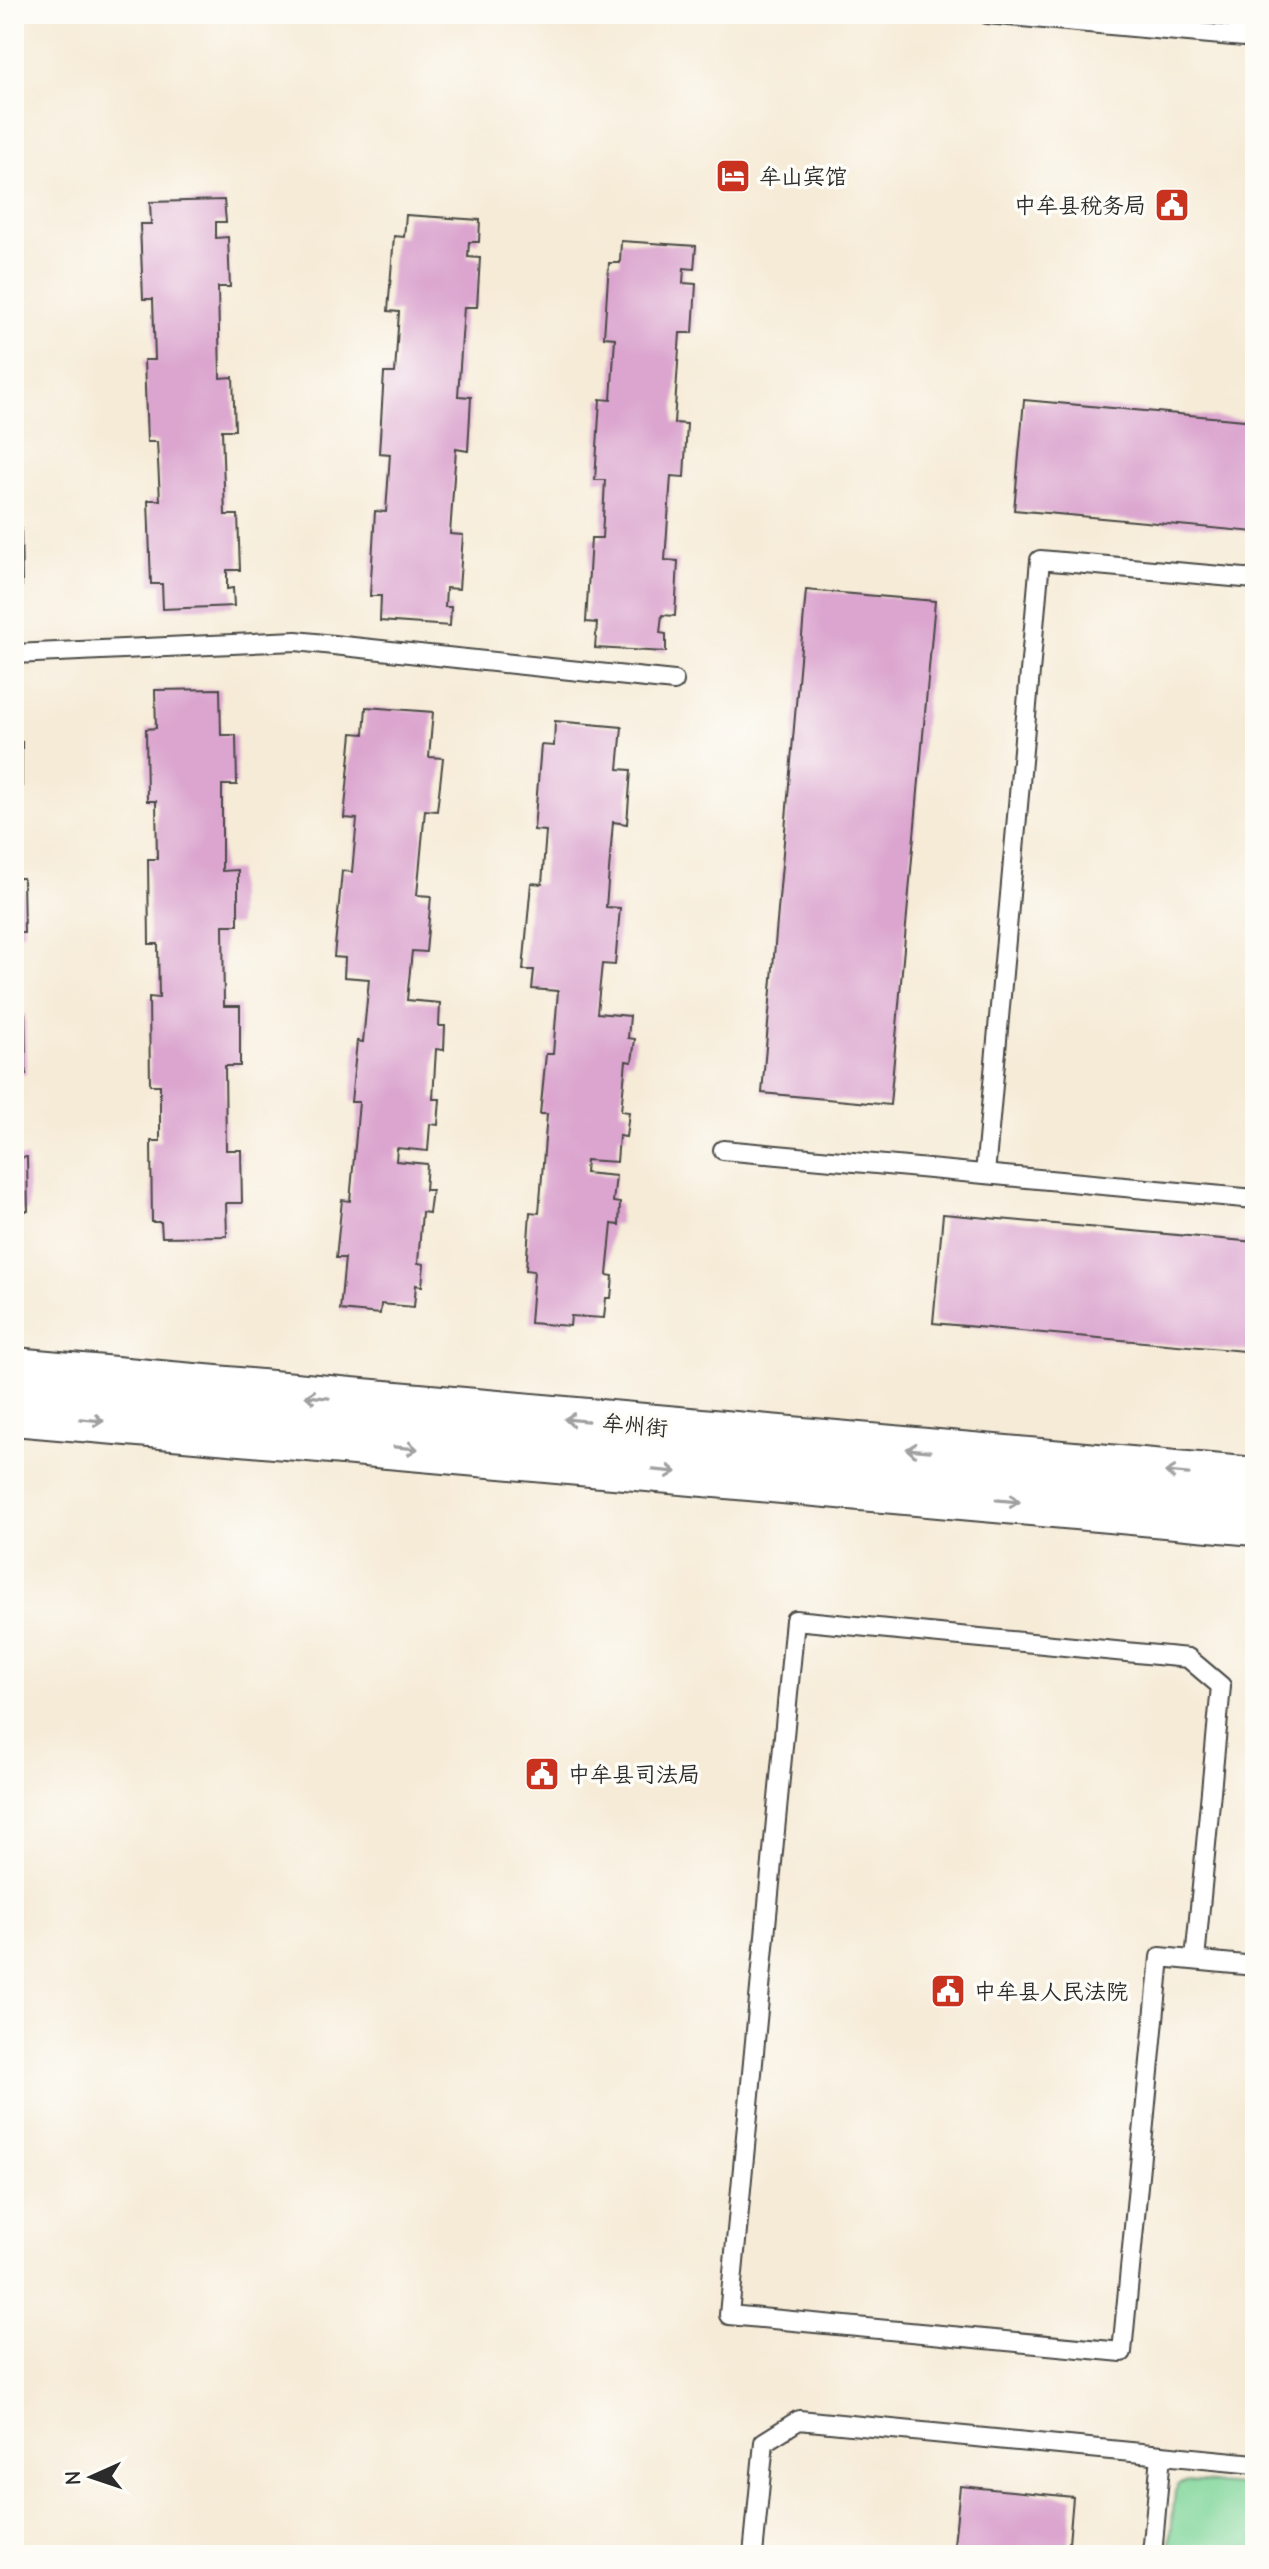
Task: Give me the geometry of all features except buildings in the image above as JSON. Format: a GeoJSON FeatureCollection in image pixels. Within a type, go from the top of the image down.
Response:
{"type":"FeatureCollection","features":[{"type":"Feature","properties":{"kind":"street","name":"牟州街"},"geometry":{"type":"LineString","coordinates":[[14,1370],[1255,1480]]}},
{"type":"Feature","properties":{"kind":"street","name":"牟州街"},"geometry":{"type":"LineString","coordinates":[[14,1413],[1255,1523]]}},
{"type":"Feature","properties":{"kind":"lane"},"geometry":{"type":"LineString","coordinates":[[987,14],[1255,38]]}},
{"type":"Feature","properties":{"kind":"lane"},"geometry":{"type":"LineString","coordinates":[[985,1174],[1040,560],[1255,579]]}},
{"type":"Feature","properties":{"kind":"lane"},"geometry":{"type":"LineString","coordinates":[[14,654],[296,641],[674,681]]}},
{"type":"Feature","properties":{"kind":"lane"},"geometry":{"type":"LineString","coordinates":[[723,1150],[1255,1199]]}},
{"type":"Feature","properties":{"kind":"lane"},"geometry":{"type":"LineString","coordinates":[[1195,1960],[1221,1686],[1188,1658],[795,1620],[729,2315],[1122,2352],[1160,1957],[1255,1966]]}},
{"type":"Feature","properties":{"kind":"lane"},"geometry":{"type":"LineString","coordinates":[[753,2555],[764,2442],[799,2420],[1255,2464]]}},
{"type":"Feature","properties":{"kind":"lane"},"geometry":{"type":"LineString","coordinates":[[1152,2555],[1161,2455]]}},
{"type":"Feature","properties":{"kind":"green space"},"geometry":{"type":"Polygon","coordinates":[[[1188,2481],[1255,2486],[1255,2555],[1169,2555],[1175,2491],[1179,2484],[1188,2481]]]}},
{"type":"Feature","properties":{"kind":"place","name":"牟山宾馆"},"geometry":{"type":"Point","coordinates":[733,176]}},
{"type":"Feature","properties":{"kind":"place","name":"中牟县税务局"},"geometry":{"type":"Point","coordinates":[1172,205]}},
{"type":"Feature","properties":{"kind":"place","name":"中牟县司法局"},"geometry":{"type":"Point","coordinates":[542,1774]}},
{"type":"Feature","properties":{"kind":"place","name":"中牟县人民法院"},"geometry":{"type":"Point","coordinates":[948,1991]}}]}
